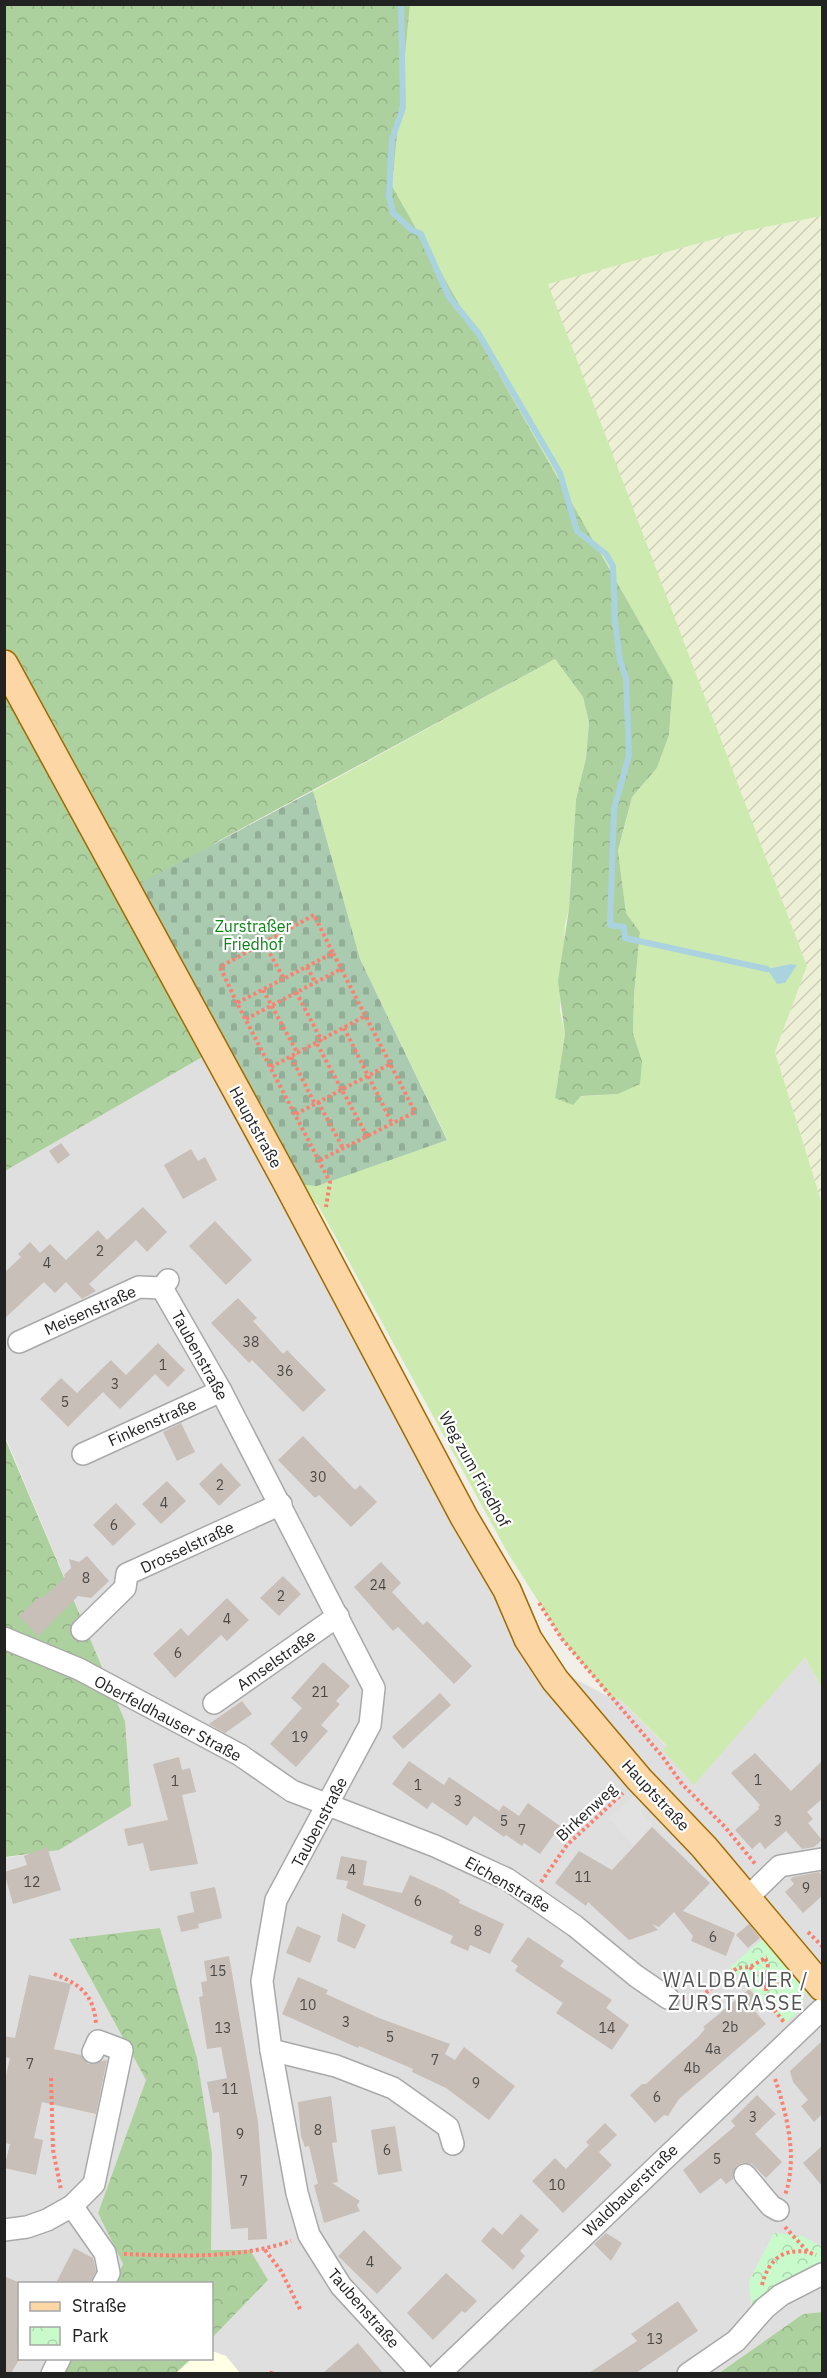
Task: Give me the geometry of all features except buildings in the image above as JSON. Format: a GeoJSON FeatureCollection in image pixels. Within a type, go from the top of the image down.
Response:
{"type":"FeatureCollection","features":[{"type":"Feature","properties":{"kind":"main road","name":"Hauptstraße"},"geometry":{"type":"LineString","coordinates":[[4,664],[287,1183],[464,1517],[507,1590],[528,1639],[555,1680],[639,1779],[704,1847],[757,1888],[783,1941],[822,1987]]}},
{"type":"Feature","properties":{"kind":"main road","name":"Hauptstraße"},"geometry":{"type":"LineString","coordinates":[[507,1590],[533,1620],[591,1698],[731,1853],[775,1911],[822,1963]]}},
{"type":"Feature","properties":{"kind":"street","name":"Meisenstraße"},"geometry":{"type":"LineString","coordinates":[[19,1342],[139,1287],[165,1284]]}},
{"type":"Feature","properties":{"kind":"street","name":"Taubenstraße"},"geometry":{"type":"LineString","coordinates":[[165,1284],[281,1504],[374,1688],[370,1725],[276,1900],[262,1982],[271,2050],[297,2193],[309,2235],[341,2286],[422,2373]]}},
{"type":"Feature","properties":{"kind":"street","name":"Finkenstraße"},"geometry":{"type":"LineString","coordinates":[[83,1454],[221,1391]]}},
{"type":"Feature","properties":{"kind":"street","name":"Drosselstraße"},"geometry":{"type":"LineString","coordinates":[[82,1630],[125,1588],[127,1574],[281,1504]]}},
{"type":"Feature","properties":{"kind":"street","name":"Amselstraße"},"geometry":{"type":"LineString","coordinates":[[214,1703],[338,1616]]}},
{"type":"Feature","properties":{"kind":"street","name":"Oberfeldhauser Straße"},"geometry":{"type":"LineString","coordinates":[[4,1638],[79,1669],[240,1755],[292,1791],[328,1806]]}},
{"type":"Feature","properties":{"kind":"street","name":"Eichenstraße"},"geometry":{"type":"LineString","coordinates":[[328,1806],[474,1863],[532,1895],[668,1998]]}},
{"type":"Feature","properties":{"kind":"street"},"geometry":{"type":"LineString","coordinates":[[757,1888],[780,1866],[822,1859]]}},
{"type":"Feature","properties":{"kind":"street","name":"Waldbauerstraße"},"geometry":{"type":"LineString","coordinates":[[439,2373],[822,2008]]}},
{"type":"Feature","properties":{"kind":"street"},"geometry":{"type":"LineString","coordinates":[[4,2230],[27,2227],[70,2207],[94,2184],[122,2050],[95,2046]]}},
{"type":"Feature","properties":{"kind":"street"},"geometry":{"type":"LineString","coordinates":[[271,2050],[336,2066],[393,2088],[448,2127],[453,2144]]}},
{"type":"Feature","properties":{"kind":"street"},"geometry":{"type":"LineString","coordinates":[[745,2175],[777,2212]]}},
{"type":"Feature","properties":{"kind":"street"},"geometry":{"type":"LineString","coordinates":[[70,2207],[105,2253],[109,2273],[104,2282]]}},
{"type":"Feature","properties":{"kind":"street"},"geometry":{"type":"LineString","coordinates":[[688,2373],[736,2341],[765,2308],[804,2282],[822,2266]]}},
{"type":"Feature","properties":{"kind":"path"},"geometry":{"type":"LineString","coordinates":[[320,1160],[415,1112],[314,915],[220,968],[330,1182],[325,1217]]}},
{"type":"Feature","properties":{"kind":"path"},"geometry":{"type":"LineString","coordinates":[[264,943],[284,979]]}},
{"type":"Feature","properties":{"kind":"path"},"geometry":{"type":"LineString","coordinates":[[237,1003],[333,953]]}},
{"type":"Feature","properties":{"kind":"path"},"geometry":{"type":"LineString","coordinates":[[307,967],[315,982]]}},
{"type":"Feature","properties":{"kind":"path"},"geometry":{"type":"LineString","coordinates":[[246,1019],[340,969]]}},
{"type":"Feature","properties":{"kind":"path"},"geometry":{"type":"LineString","coordinates":[[263,990],[298,1054]]}},
{"type":"Feature","properties":{"kind":"path"},"geometry":{"type":"LineString","coordinates":[[296,992],[367,1136]]}},
{"type":"Feature","properties":{"kind":"path"},"geometry":{"type":"LineString","coordinates":[[271,1067],[365,1016]]}},
{"type":"Feature","properties":{"kind":"path"},"geometry":{"type":"LineString","coordinates":[[344,1028],[392,1123]]}},
{"type":"Feature","properties":{"kind":"path"},"geometry":{"type":"LineString","coordinates":[[291,1057],[343,1148]]}},
{"type":"Feature","properties":{"kind":"path"},"geometry":{"type":"LineString","coordinates":[[296,1114],[390,1064]]}},
{"type":"Feature","properties":{"kind":"path"},"geometry":{"type":"LineString","coordinates":[[318,1205],[322,1211]]}},
{"type":"Feature","properties":{"kind":"path"},"geometry":{"type":"LineString","coordinates":[[537,1600],[561,1640],[662,1756],[682,1784],[725,1827],[757,1888]]}},
{"type":"Feature","properties":{"kind":"path","name":"Birkenweg"},"geometry":{"type":"LineString","coordinates":[[532,1895],[567,1845],[639,1779]]}},
{"type":"Feature","properties":{"kind":"path"},"geometry":{"type":"LineString","coordinates":[[668,1998],[698,1999],[737,1968],[750,1967],[783,1941],[822,1946]]}},
{"type":"Feature","properties":{"kind":"path"},"geometry":{"type":"LineString","coordinates":[[783,1941],[768,1963],[765,1987],[769,2004],[794,2034]]}},
{"type":"Feature","properties":{"kind":"path"},"geometry":{"type":"LineString","coordinates":[[750,1967],[756,1974],[766,1973]]}},
{"type":"Feature","properties":{"kind":"path"},"geometry":{"type":"LineString","coordinates":[[54,1974],[76,1983],[87,1995],[96,2014],[95,2046]]}},
{"type":"Feature","properties":{"kind":"path"},"geometry":{"type":"LineString","coordinates":[[767,2059],[776,2081],[792,2155],[791,2175],[777,2212],[777,2220],[794,2234],[822,2266]]}},
{"type":"Feature","properties":{"kind":"path"},"geometry":{"type":"LineString","coordinates":[[51,2078],[53,2150],[58,2181],[70,2207]]}},
{"type":"Feature","properties":{"kind":"path"},"geometry":{"type":"LineString","coordinates":[[105,2253],[172,2256],[265,2250],[309,2235]]}},
{"type":"Feature","properties":{"kind":"path"},"geometry":{"type":"LineString","coordinates":[[265,2250],[281,2271],[301,2310]]}},
{"type":"Feature","properties":{"kind":"path"},"geometry":{"type":"LineString","coordinates":[[765,2308],[759,2295],[765,2273],[772,2262],[786,2251],[808,2252]]}},
{"type":"Feature","properties":{"kind":"shaded area"},"geometry":{"type":"Polygon","coordinates":[[[822,216],[822,1204],[775,1052],[807,966],[547,284],[741,232],[822,216]]]}},
{"type":"Feature","properties":{"kind":"shaded area"},"geometry":{"type":"Polygon","coordinates":[[[204,1056],[549,1665],[611,1698],[620,1699],[667,1747],[663,1750],[805,1657],[822,1688],[822,2312],[803,2314],[719,2373],[176,2373],[207,2360],[213,2360],[213,2337],[268,2280],[211,2251],[194,2050],[160,1928],[70,1941],[146,2080],[98,2213],[123,2264],[114,2282],[18,2282],[18,2360],[69,2360],[61,2373],[5,2373],[4,1858],[47,1851],[125,1721],[5,1436],[5,1171],[204,1056]]]}},
{"type":"Feature","properties":{"kind":"shaded area"},"geometry":{"type":"Polygon","coordinates":[[[636,1793],[647,1805],[641,1812],[653,1825],[634,1846],[608,1818],[636,1793]]]}},
{"type":"Feature","properties":{"kind":"shaded area"},"geometry":{"type":"Polygon","coordinates":[[[213,2351],[226,2356],[240,2373],[93,2374],[99,2360],[213,2360],[213,2351]]]}},
{"type":"Feature","properties":{"kind":"green space"},"geometry":{"type":"Polygon","coordinates":[[[5,5],[410,5],[392,186],[673,681],[669,735],[657,768],[632,797],[618,851],[626,913],[640,932],[633,1033],[642,1061],[640,1084],[618,1094],[581,1096],[573,1105],[555,1098],[565,1034],[558,981],[569,909],[576,799],[586,758],[589,722],[583,697],[555,659],[213,844],[204,1056],[5,1171],[5,5]]]}},
{"type":"Feature","properties":{"kind":"green space"},"geometry":{"type":"Polygon","coordinates":[[[410,5],[822,5],[822,216],[741,232],[548,284],[807,966],[775,1052],[822,1204],[822,1688],[805,1657],[694,1785],[663,1750],[667,1746],[620,1699],[611,1698],[562,1639],[506,1550],[318,1205],[287,1183],[447,1139],[360,959],[313,791],[555,659],[583,697],[589,722],[586,758],[576,799],[560,1010],[565,1034],[555,1098],[618,1094],[642,1061],[633,1033],[640,932],[626,913],[618,852],[632,797],[657,768],[669,735],[673,681],[392,186],[410,5]]]}},
{"type":"Feature","properties":{"kind":"green space","name":"Zurstraßer Friedhof"},"geometry":{"type":"Polygon","coordinates":[[[313,791],[360,959],[447,1140],[317,1186],[287,1183],[126,891],[313,791]]]}},
{"type":"Feature","properties":{"kind":"green space"},"geometry":{"type":"Polygon","coordinates":[[[4,1436],[125,1721],[131,1806],[59,1850],[5,1857],[4,1436]]]}},
{"type":"Feature","properties":{"kind":"green space"},"geometry":{"type":"Polygon","coordinates":[[[160,1928],[197,2058],[212,2154],[211,2250],[250,2250],[268,2280],[213,2337],[213,2282],[114,2282],[123,2264],[98,2213],[146,2080],[69,1939],[160,1928]]]}},
{"type":"Feature","properties":{"kind":"green space"},"geometry":{"type":"Polygon","coordinates":[[[764,1938],[806,1987],[801,2010],[785,2023],[730,1967],[764,1938]]]}},
{"type":"Feature","properties":{"kind":"green space"},"geometry":{"type":"Polygon","coordinates":[[[774,2233],[803,2236],[822,2247],[822,2268],[752,2313],[749,2281],[774,2233]]]}},
{"type":"Feature","properties":{"kind":"green space"},"geometry":{"type":"Polygon","coordinates":[[[822,2312],[822,2373],[719,2373],[803,2314],[822,2312]]]}},
{"type":"Feature","properties":{"kind":"green space"},"geometry":{"type":"Polygon","coordinates":[[[69,2360],[190,2360],[176,2373],[61,2374],[69,2360]]]}},
{"type":"Feature","properties":{"kind":"water"},"geometry":{"type":"Polygon","coordinates":[[[797,965],[785,983],[777,984],[767,969],[797,965]]]}},
{"type":"Feature","properties":{"kind":"waterway"},"geometry":{"type":"LineString","coordinates":[[401,4],[403,108],[392,139],[389,196],[393,213],[412,230],[421,234],[449,297],[479,334],[560,473],[577,531],[606,554],[613,566],[615,622],[620,660],[626,678],[629,755],[614,809],[610,925],[624,927],[625,938],[767,969]]}},
{"type":"Feature","properties":{"kind":"district","name":"WALDBAUER / ZURSTRASSE"},"geometry":{"type":"Point","coordinates":[736,1992]}}]}
